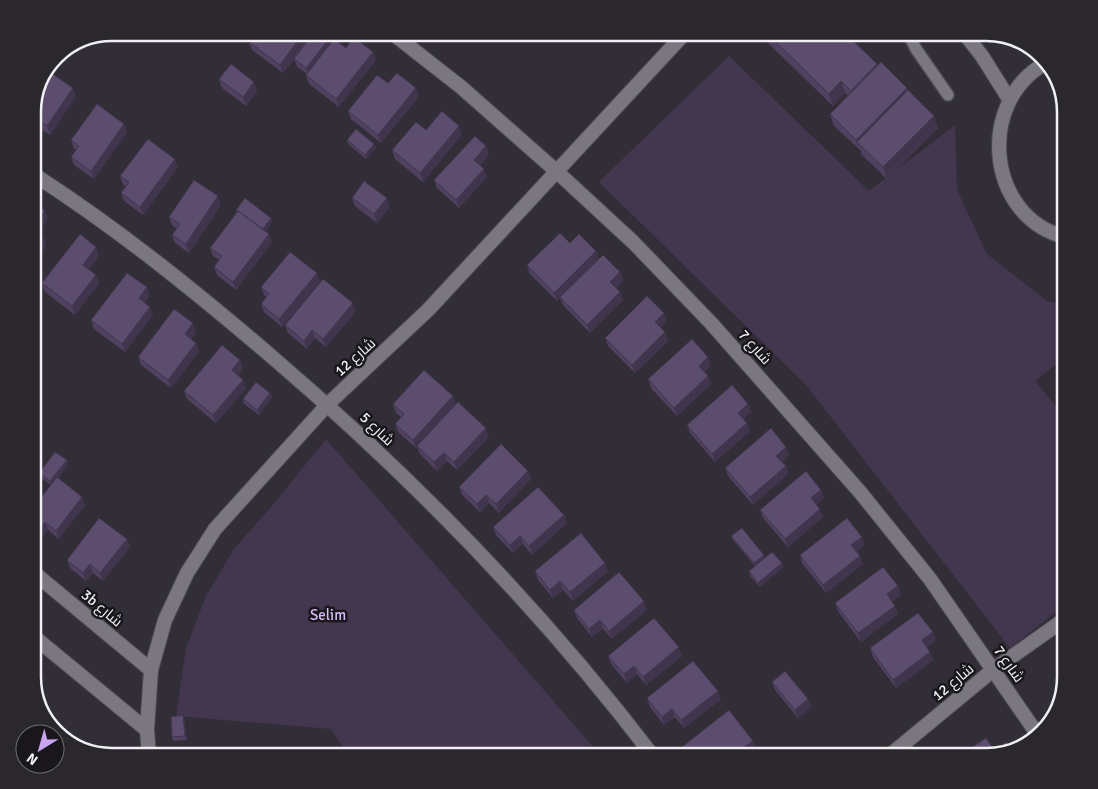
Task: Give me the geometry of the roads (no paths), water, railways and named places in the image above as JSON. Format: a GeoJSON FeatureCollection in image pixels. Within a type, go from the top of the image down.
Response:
{"type":"FeatureCollection","features":[{"type":"Feature","properties":{"kind":"street","name":"شارع 7"},"geometry":{"type":"LineString","coordinates":[[403,41],[555,170],[633,242],[786,406],[860,492],[930,579],[1034,729]]}},
{"type":"Feature","properties":{"kind":"street","name":"شارع 12"},"geometry":{"type":"LineString","coordinates":[[148,748],[147,730],[150,670],[165,620],[187,572],[215,529],[328,404],[421,317],[676,41]]}},
{"type":"Feature","properties":{"kind":"street"},"geometry":{"type":"LineString","coordinates":[[971,41],[1009,99]]}},
{"type":"Feature","properties":{"kind":"street"},"geometry":{"type":"LineString","coordinates":[[1041,67],[1022,82],[1009,99],[1001,121],[998,144],[1000,168],[1009,190],[1022,209],[1039,225],[1057,233]]}},
{"type":"Feature","properties":{"kind":"street","name":"شارع 5"},"geometry":{"type":"LineString","coordinates":[[41,180],[124,237],[203,297],[328,404],[404,477],[478,553],[584,672],[646,748]]}},
{"type":"Feature","properties":{"kind":"street","name":"3b شارع"},"geometry":{"type":"LineString","coordinates":[[41,579],[150,670]]}},
{"type":"Feature","properties":{"kind":"street","name":"شارع 12"},"geometry":{"type":"LineString","coordinates":[[899,748],[993,670],[1057,625]]}},
{"type":"Feature","properties":{"kind":"street"},"geometry":{"type":"LineString","coordinates":[[41,643],[147,730]]}},
{"type":"Feature","properties":{"kind":"lane"},"geometry":{"type":"LineString","coordinates":[[913,41],[926,64],[948,95]]}},
{"type":"Feature","properties":{"kind":"park label","name":"Selim"},"geometry":{"type":"Point","coordinates":[328,615]}}]}
